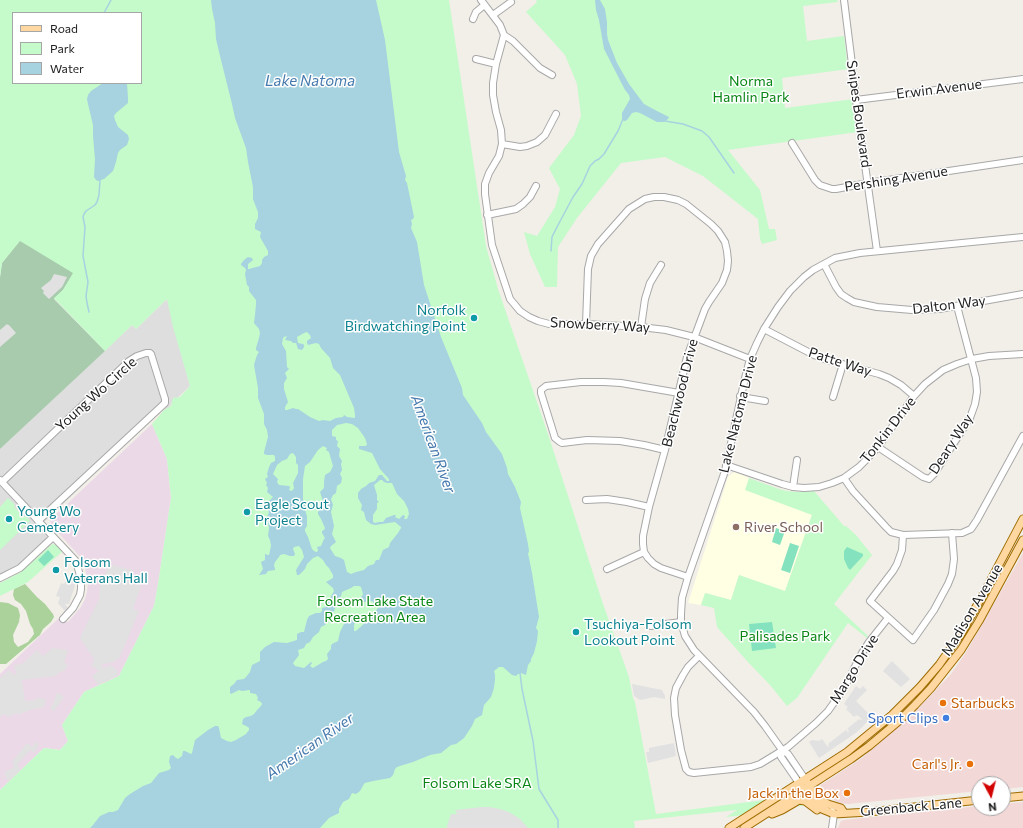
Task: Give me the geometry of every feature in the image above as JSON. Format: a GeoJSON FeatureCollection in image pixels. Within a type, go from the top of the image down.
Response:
{"type":"FeatureCollection","features":[{"type":"Feature","properties":{"kind":"main road","name":"Madison Avenue"},"geometry":{"type":"LineString","coordinates":[[802,781],[847,752],[877,728],[908,699],[939,665],[962,632],[1023,519]]}},
{"type":"Feature","properties":{"kind":"main road","name":"Madison Avenue"},"geometry":{"type":"LineString","coordinates":[[807,788],[852,759],[869,746],[900,720],[931,688],[961,650],[979,621],[1023,540]]}},
{"type":"Feature","properties":{"kind":"main road","name":"Greenback Lane"},"geometry":{"type":"LineString","coordinates":[[802,781],[807,788],[830,810],[844,813],[869,812],[971,801]]}},
{"type":"Feature","properties":{"kind":"main road"},"geometry":{"type":"LineString","coordinates":[[729,828],[802,781]]}},
{"type":"Feature","properties":{"kind":"main road"},"geometry":{"type":"LineString","coordinates":[[744,828],[807,788]]}},
{"type":"Feature","properties":{"kind":"main road"},"geometry":{"type":"LineString","coordinates":[[1011,797],[1023,796]]}},
{"type":"Feature","properties":{"kind":"main road"},"geometry":{"type":"LineString","coordinates":[[764,815],[782,810],[799,800],[805,801],[817,810],[830,810]]}},
{"type":"Feature","properties":{"kind":"main road","name":"Greenback Lane"},"geometry":{"type":"LineString","coordinates":[[830,810],[841,808],[844,813]]}},
{"type":"Feature","properties":{"kind":"street"},"geometry":{"type":"LineString","coordinates":[[481,0],[500,25],[504,35],[513,41],[540,68],[552,75]]}},
{"type":"Feature","properties":{"kind":"street","name":"Snipes Boulevard"},"geometry":{"type":"LineString","coordinates":[[844,0],[877,251]]}},
{"type":"Feature","properties":{"kind":"street"},"geometry":{"type":"LineString","coordinates":[[493,16],[511,2]]}},
{"type":"Feature","properties":{"kind":"street"},"geometry":{"type":"LineString","coordinates":[[473,19],[476,12],[485,6]]}},
{"type":"Feature","properties":{"kind":"street","name":"Snowberry Way"},"geometry":{"type":"LineString","coordinates":[[504,35],[496,64],[493,83],[493,95],[501,130],[502,144],[499,156],[489,173],[485,184],[484,194],[492,245],[510,298],[520,311],[529,318],[549,324],[586,324],[666,330],[694,337],[750,359]]}},
{"type":"Feature","properties":{"kind":"street"},"geometry":{"type":"LineString","coordinates":[[476,59],[496,64]]}},
{"type":"Feature","properties":{"kind":"street","name":"Erwin Avenue"},"geometry":{"type":"LineString","coordinates":[[856,100],[1023,79]]}},
{"type":"Feature","properties":{"kind":"street"},"geometry":{"type":"LineString","coordinates":[[502,144],[520,147],[537,142],[545,135],[556,114]]}},
{"type":"Feature","properties":{"kind":"street","name":"Pershing Avenue"},"geometry":{"type":"LineString","coordinates":[[792,143],[815,180],[824,187],[836,189],[1023,160]]}},
{"type":"Feature","properties":{"kind":"street"},"geometry":{"type":"LineString","coordinates":[[487,215],[516,209],[530,197],[536,186]]}},
{"type":"Feature","properties":{"kind":"street","name":"Beachwood Drive"},"geometry":{"type":"LineString","coordinates":[[586,324],[589,260],[598,244],[633,206],[645,199],[654,197],[664,196],[673,198],[682,202],[712,224],[723,238],[728,251],[726,275],[705,309],[684,368],[666,450],[649,507],[643,536],[644,552]]}},
{"type":"Feature","properties":{"kind":"street","name":"Lake Natoma Drive"},"geometry":{"type":"LineString","coordinates":[[802,781],[782,757],[782,750],[754,712],[690,646],[681,622],[681,605],[688,577],[718,494],[750,359],[764,329],[790,291],[804,277],[835,258],[877,251],[1023,237]]}},
{"type":"Feature","properties":{"kind":"street","name":"Dalton Way"},"geometry":{"type":"LineString","coordinates":[[824,264],[841,294],[854,302],[877,307],[912,310],[938,309],[1023,294]]}},
{"type":"Feature","properties":{"kind":"street"},"geometry":{"type":"LineString","coordinates":[[641,327],[645,299],[650,283],[661,265]]}},
{"type":"Feature","properties":{"kind":"street","name":"Deary Way"},"geometry":{"type":"LineString","coordinates":[[878,447],[923,477],[929,479],[934,474],[970,418],[977,392],[976,378],[957,306]]}},
{"type":"Feature","properties":{"kind":"street","name":"Patte Way"},"geometry":{"type":"LineString","coordinates":[[764,329],[814,355],[889,378],[901,385],[914,396]]}},
{"type":"Feature","properties":{"kind":"street","name":"Young Wo Circle"},"geometry":{"type":"LineString","coordinates":[[1,481],[129,361],[146,353],[151,354],[165,403],[38,521]]}},
{"type":"Feature","properties":{"kind":"street","name":"Tonkin Drive"},"geometry":{"type":"LineString","coordinates":[[726,465],[793,487],[819,487],[832,483],[844,478],[859,467],[878,447],[914,396],[925,384],[943,370],[972,359],[989,356],[1023,354]]}},
{"type":"Feature","properties":{"kind":"street"},"geometry":{"type":"LineString","coordinates":[[833,397],[843,364]]}},
{"type":"Feature","properties":{"kind":"street"},"geometry":{"type":"LineString","coordinates":[[666,450],[620,442],[587,440],[562,443],[555,438],[541,390],[546,386],[581,382],[604,382],[621,383],[679,393]]}},
{"type":"Feature","properties":{"kind":"street"},"geometry":{"type":"LineString","coordinates":[[740,396],[765,401]]}},
{"type":"Feature","properties":{"kind":"street"},"geometry":{"type":"LineString","coordinates":[[844,478],[853,491],[892,532],[903,535],[962,533],[971,529],[977,520],[1023,436]]}},
{"type":"Feature","properties":{"kind":"street"},"geometry":{"type":"LineString","coordinates":[[793,487],[797,460]]}},
{"type":"Feature","properties":{"kind":"street"},"geometry":{"type":"LineString","coordinates":[[1,481],[75,560],[80,574],[80,595],[73,608],[63,619]]}},
{"type":"Feature","properties":{"kind":"street"},"geometry":{"type":"LineString","coordinates":[[586,500],[607,499],[649,507]]}},
{"type":"Feature","properties":{"kind":"street"},"geometry":{"type":"LineString","coordinates":[[903,535],[902,550],[897,564],[870,601],[913,640],[934,610],[952,574],[954,559],[952,533]]}},
{"type":"Feature","properties":{"kind":"street"},"geometry":{"type":"LineString","coordinates":[[0,578],[20,568],[53,537]]}},
{"type":"Feature","properties":{"kind":"street"},"geometry":{"type":"LineString","coordinates":[[607,569],[644,552],[654,564],[661,568],[688,577]]}},
{"type":"Feature","properties":{"kind":"street","name":"Margo Drive"},"geometry":{"type":"LineString","coordinates":[[699,656],[682,675],[676,688],[674,698],[675,715],[686,769],[694,774],[751,767],[760,764],[782,750],[816,723],[836,701],[862,653],[888,618]]}},
{"type":"Feature","properties":{"kind":"street"},"geometry":{"type":"LineString","coordinates":[[651,626],[681,622]]}},
{"type":"Feature","properties":{"kind":"street"},"geometry":{"type":"LineString","coordinates":[[830,810],[832,828]]}},
{"type":"Feature","properties":{"kind":"shaded area"},"geometry":{"type":"Polygon","coordinates":[[[20,240],[74,273],[63,290],[54,299],[105,351],[0,449],[0,277],[2,263],[20,240]]]}},
{"type":"Feature","properties":{"kind":"shaded area"},"geometry":{"type":"Polygon","coordinates":[[[54,274],[67,277],[62,287],[49,299],[43,293],[44,291],[41,288],[51,280],[54,274]]]}},
{"type":"Feature","properties":{"kind":"shaded area"},"geometry":{"type":"Polygon","coordinates":[[[167,299],[190,386],[172,403],[170,407],[164,410],[163,409],[40,526],[47,534],[46,539],[17,566],[0,575],[0,449],[132,325],[136,329],[167,299]]]}},
{"type":"Feature","properties":{"kind":"shaded area"},"geometry":{"type":"Polygon","coordinates":[[[7,324],[16,333],[0,347],[0,330],[7,324]]]}},
{"type":"Feature","properties":{"kind":"shaded area"},"geometry":{"type":"Polygon","coordinates":[[[152,424],[167,459],[171,498],[154,606],[119,676],[84,692],[62,725],[68,741],[60,750],[44,748],[0,790],[0,674],[61,616],[66,622],[68,622],[81,607],[87,592],[88,583],[81,558],[51,525],[50,520],[152,424]]]}},
{"type":"Feature","properties":{"kind":"shaded area"},"geometry":{"type":"Polygon","coordinates":[[[735,472],[749,478],[746,490],[812,514],[785,592],[739,575],[731,600],[706,593],[701,605],[688,603],[728,477],[735,472]]]}},
{"type":"Feature","properties":{"kind":"shaded area"},"geometry":{"type":"Polygon","coordinates":[[[1023,553],[1023,787],[1011,788],[1011,776],[971,776],[971,792],[848,804],[840,803],[827,797],[820,790],[821,785],[862,758],[914,713],[951,674],[965,654],[1023,553]]]}},
{"type":"Feature","properties":{"kind":"shaded area"},"geometry":{"type":"Polygon","coordinates":[[[109,564],[132,570],[129,582],[141,586],[133,609],[139,611],[120,657],[114,662],[103,664],[101,666],[103,668],[111,665],[118,673],[116,676],[98,685],[92,676],[99,671],[91,665],[94,661],[92,656],[80,638],[99,599],[100,586],[109,564]]]}},
{"type":"Feature","properties":{"kind":"shaded area"},"geometry":{"type":"Polygon","coordinates":[[[69,576],[76,577],[77,583],[72,583],[75,585],[69,604],[65,604],[68,608],[65,611],[58,603],[60,597],[56,596],[61,583],[64,584],[69,576]]]}},
{"type":"Feature","properties":{"kind":"shaded area"},"geometry":{"type":"Polygon","coordinates":[[[53,648],[68,650],[64,663],[68,664],[65,670],[57,674],[57,676],[20,680],[22,681],[25,701],[36,700],[37,698],[46,699],[44,707],[30,710],[18,715],[17,713],[7,717],[6,714],[0,716],[0,678],[9,670],[14,675],[16,673],[14,665],[22,664],[37,650],[43,656],[53,648]]]}},
{"type":"Feature","properties":{"kind":"shaded area"},"geometry":{"type":"Polygon","coordinates":[[[892,661],[910,679],[901,687],[883,671],[892,661]]]}},
{"type":"Feature","properties":{"kind":"shaded area"},"geometry":{"type":"Polygon","coordinates":[[[632,684],[662,690],[665,699],[654,697],[640,700],[634,696],[632,684]]]}},
{"type":"Feature","properties":{"kind":"shaded area"},"geometry":{"type":"Polygon","coordinates":[[[856,686],[860,689],[863,686],[867,690],[856,701],[872,717],[857,732],[819,758],[809,742],[812,740],[819,741],[822,739],[828,747],[828,744],[846,730],[848,733],[849,731],[847,729],[859,719],[862,719],[857,715],[854,717],[846,709],[848,707],[844,704],[856,686]]]}},
{"type":"Feature","properties":{"kind":"shaded area"},"geometry":{"type":"Polygon","coordinates":[[[57,692],[64,697],[54,711],[50,709],[57,692]]]}},
{"type":"Feature","properties":{"kind":"shaded area"},"geometry":{"type":"Polygon","coordinates":[[[36,742],[39,744],[34,753],[30,750],[18,764],[20,770],[8,781],[4,773],[14,767],[12,762],[27,743],[32,747],[36,742]]]}},
{"type":"Feature","properties":{"kind":"shaded area"},"geometry":{"type":"Polygon","coordinates":[[[674,743],[676,756],[648,763],[646,752],[649,752],[649,748],[674,743]]]}},
{"type":"Feature","properties":{"kind":"shaded area"},"geometry":{"type":"Polygon","coordinates":[[[1023,802],[1023,828],[838,828],[841,821],[844,820],[971,807],[971,816],[1011,816],[1011,803],[1023,802]]]}},
{"type":"Feature","properties":{"kind":"shaded area"},"geometry":{"type":"Polygon","coordinates":[[[482,807],[500,809],[509,812],[520,819],[528,828],[447,828],[451,814],[457,814],[455,810],[482,807]]]}},
{"type":"Feature","properties":{"kind":"green space","name":"Folsom Lake State Recreation Area"},"geometry":{"type":"Polygon","coordinates":[[[0,0],[449,0],[486,246],[498,289],[549,437],[602,601],[629,677],[656,814],[819,793],[820,804],[762,810],[755,814],[726,817],[737,810],[634,821],[635,828],[0,828],[0,790],[44,748],[60,750],[68,741],[62,725],[84,692],[119,676],[154,606],[171,498],[167,459],[152,424],[164,410],[171,406],[173,398],[180,397],[190,386],[173,327],[167,299],[136,329],[132,325],[105,351],[54,298],[63,290],[73,273],[20,241],[2,263],[0,277],[0,0]]]}},
{"type":"Feature","properties":{"kind":"green space","name":"Norma Hamlin Park"},"geometry":{"type":"Polygon","coordinates":[[[536,0],[837,0],[838,2],[803,6],[807,41],[844,36],[848,69],[782,78],[785,108],[854,99],[858,132],[728,150],[760,190],[769,229],[775,229],[777,240],[762,244],[758,219],[703,176],[665,157],[621,163],[577,218],[558,247],[557,287],[545,287],[530,254],[524,232],[537,236],[555,207],[560,189],[549,168],[574,135],[581,116],[577,84],[565,55],[526,12],[537,2],[536,0]]]}},
{"type":"Feature","properties":{"kind":"green space","name":"Palisades Park"},"geometry":{"type":"Polygon","coordinates":[[[749,478],[787,491],[814,491],[844,526],[856,535],[872,555],[834,604],[868,636],[867,638],[848,623],[797,698],[787,706],[770,685],[717,627],[714,608],[701,605],[705,593],[731,600],[739,575],[785,591],[812,515],[745,490],[749,478]]]}},
{"type":"Feature","properties":{"kind":"green space"},"geometry":{"type":"Polygon","coordinates":[[[8,498],[15,505],[14,507],[30,521],[0,550],[0,507],[8,498]]]}},
{"type":"Feature","properties":{"kind":"green space"},"geometry":{"type":"Polygon","coordinates":[[[776,528],[785,531],[780,545],[772,542],[776,528]]]}},
{"type":"Feature","properties":{"kind":"green space"},"geometry":{"type":"Polygon","coordinates":[[[790,543],[799,546],[790,573],[781,570],[790,543]]]}},
{"type":"Feature","properties":{"kind":"green space"},"geometry":{"type":"Polygon","coordinates":[[[53,544],[58,546],[63,551],[28,582],[0,596],[0,583],[21,572],[53,544]]]}},
{"type":"Feature","properties":{"kind":"green space"},"geometry":{"type":"Polygon","coordinates":[[[847,547],[863,554],[863,556],[850,570],[844,559],[844,551],[847,547]]]}},
{"type":"Feature","properties":{"kind":"green space"},"geometry":{"type":"Polygon","coordinates":[[[48,550],[54,557],[44,566],[38,560],[48,550]]]}},
{"type":"Feature","properties":{"kind":"green space"},"geometry":{"type":"Polygon","coordinates":[[[25,584],[45,604],[54,617],[43,629],[40,635],[6,664],[0,664],[0,602],[8,603],[18,608],[20,615],[19,622],[13,635],[14,642],[18,647],[28,642],[34,634],[26,611],[21,604],[15,600],[13,595],[14,589],[25,584]]]}},
{"type":"Feature","properties":{"kind":"green space"},"geometry":{"type":"Polygon","coordinates":[[[772,622],[776,648],[752,651],[749,624],[772,622]]]}},
{"type":"Feature","properties":{"kind":"water","name":"Lake Natoma"},"geometry":{"type":"Polygon","coordinates":[[[211,0],[376,0],[385,40],[399,152],[406,176],[405,180],[407,183],[414,217],[411,220],[411,228],[417,242],[424,285],[441,337],[462,388],[463,395],[482,423],[486,432],[502,454],[508,474],[521,502],[520,508],[528,544],[528,554],[539,617],[536,628],[538,631],[537,641],[526,675],[521,673],[516,676],[512,675],[503,667],[499,667],[494,671],[494,688],[491,697],[484,705],[482,715],[475,719],[464,738],[456,744],[451,745],[441,753],[430,755],[397,767],[390,778],[365,783],[360,791],[356,794],[352,793],[349,799],[343,802],[339,809],[339,813],[329,818],[320,828],[90,828],[100,816],[118,810],[125,798],[130,794],[151,783],[159,773],[169,770],[171,768],[169,762],[170,756],[173,755],[178,759],[182,756],[183,751],[191,754],[195,740],[208,730],[218,726],[221,738],[231,742],[246,734],[249,728],[242,724],[243,719],[254,714],[262,704],[257,700],[258,698],[256,694],[250,693],[250,690],[239,690],[231,694],[230,687],[237,680],[244,679],[250,672],[252,665],[260,661],[260,652],[265,647],[274,642],[287,643],[297,640],[297,634],[304,632],[309,616],[320,613],[322,608],[326,607],[334,591],[333,588],[326,582],[333,578],[333,575],[323,560],[318,556],[313,558],[307,564],[305,569],[297,575],[296,570],[304,557],[299,546],[294,547],[293,549],[295,554],[294,556],[284,554],[280,555],[274,565],[275,570],[268,571],[265,575],[259,575],[263,569],[261,562],[265,560],[265,554],[269,555],[271,546],[268,536],[269,528],[267,518],[269,512],[266,506],[273,497],[267,492],[268,488],[265,479],[268,477],[267,474],[269,467],[271,463],[275,461],[275,457],[274,455],[264,454],[268,437],[264,424],[264,414],[258,398],[258,388],[254,365],[259,352],[256,348],[260,333],[259,329],[254,323],[256,300],[249,291],[245,274],[246,270],[241,264],[248,257],[252,258],[253,260],[248,264],[248,269],[260,266],[264,257],[268,255],[268,251],[260,237],[261,232],[255,229],[258,212],[253,199],[253,187],[246,148],[235,118],[216,39],[211,0]],[[307,332],[297,337],[298,343],[304,345],[302,350],[298,349],[296,343],[285,340],[287,336],[283,338],[282,344],[286,351],[287,367],[289,369],[285,373],[287,378],[284,383],[284,389],[288,402],[285,410],[293,408],[298,409],[319,421],[330,421],[343,417],[344,415],[355,418],[354,408],[340,375],[333,368],[330,358],[319,344],[316,343],[308,345],[307,341],[311,338],[310,335],[307,332]],[[346,423],[337,425],[332,430],[332,436],[336,437],[336,440],[338,441],[337,446],[340,449],[339,456],[342,461],[342,470],[340,474],[342,478],[341,483],[337,486],[336,493],[331,499],[333,505],[331,512],[334,526],[332,534],[336,542],[330,548],[335,556],[344,560],[347,572],[351,574],[364,570],[368,566],[374,564],[376,560],[379,560],[383,550],[389,547],[390,543],[401,527],[395,522],[375,525],[366,520],[364,512],[361,510],[362,505],[358,498],[358,493],[369,483],[375,481],[379,475],[382,475],[387,481],[389,481],[389,479],[380,469],[372,453],[359,449],[359,446],[366,446],[367,444],[358,428],[352,424],[346,423]],[[323,446],[318,450],[310,462],[305,466],[303,479],[303,499],[307,516],[307,526],[305,531],[312,549],[316,552],[318,550],[317,547],[321,546],[325,538],[322,531],[325,528],[318,514],[323,501],[320,492],[324,488],[325,475],[330,472],[333,466],[329,452],[326,450],[327,448],[323,446]],[[293,453],[290,454],[287,459],[277,465],[273,474],[278,479],[277,482],[279,485],[289,486],[289,490],[292,491],[294,488],[293,483],[298,473],[298,465],[296,463],[296,457],[293,453]],[[380,480],[374,485],[377,500],[379,502],[377,503],[377,509],[373,515],[373,522],[383,522],[386,518],[394,515],[396,515],[395,517],[399,519],[404,515],[404,519],[407,519],[409,514],[408,509],[404,501],[397,494],[392,483],[387,483],[380,480]],[[354,586],[342,592],[334,611],[325,625],[321,627],[319,632],[310,642],[306,644],[304,648],[298,650],[299,655],[293,663],[295,666],[304,668],[311,662],[312,663],[310,666],[313,668],[326,661],[328,659],[327,654],[331,649],[332,644],[338,641],[340,632],[345,622],[350,622],[353,617],[356,618],[360,615],[360,618],[356,620],[354,625],[354,631],[356,631],[379,607],[373,606],[373,601],[361,602],[363,594],[361,587],[359,586],[354,586]]]}},
{"type":"Feature","properties":{"kind":"water"},"geometry":{"type":"Polygon","coordinates":[[[595,0],[600,0],[605,9],[608,40],[617,63],[629,84],[644,104],[669,117],[664,122],[657,122],[636,112],[632,113],[625,121],[622,119],[622,113],[630,99],[604,49],[595,0]]]}},
{"type":"Feature","properties":{"kind":"water"},"geometry":{"type":"Polygon","coordinates":[[[102,84],[127,84],[128,103],[114,116],[118,127],[128,135],[129,139],[127,145],[118,153],[113,171],[104,179],[98,181],[94,177],[95,159],[93,125],[87,99],[91,91],[102,84]]]}},
{"type":"Feature","properties":{"kind":"waterway"},"geometry":{"type":"LineString","coordinates":[[105,12],[111,0]]}},
{"type":"Feature","properties":{"kind":"waterway"},"geometry":{"type":"LineString","coordinates":[[551,251],[552,237],[573,197],[582,184],[590,166],[604,154],[618,131],[623,119]]}},
{"type":"Feature","properties":{"kind":"waterway"},"geometry":{"type":"LineString","coordinates":[[665,121],[683,124],[702,131],[709,137],[734,173]]}},
{"type":"Feature","properties":{"kind":"waterway"},"geometry":{"type":"LineString","coordinates":[[89,312],[86,296],[88,282],[83,256],[85,227],[83,217],[86,211],[97,202],[100,180]]}},
{"type":"Feature","properties":{"kind":"waterway"},"geometry":{"type":"LineString","coordinates":[[520,673],[533,741],[539,789],[558,820],[558,828]]}},
{"type":"Feature","properties":{"kind":"place","name":"Norfolk Birdwatching Point"},"geometry":{"type":"Point","coordinates":[474,318]}},
{"type":"Feature","properties":{"kind":"place","name":"Eagle Scout Project"},"geometry":{"type":"Point","coordinates":[247,512]}},
{"type":"Feature","properties":{"kind":"place","name":"Young Wo Cemetery"},"geometry":{"type":"Point","coordinates":[9,519]}},
{"type":"Feature","properties":{"kind":"place","name":"River School"},"geometry":{"type":"Point","coordinates":[736,527]}},
{"type":"Feature","properties":{"kind":"place","name":"Folsom Veterans Hall"},"geometry":{"type":"Point","coordinates":[56,570]}},
{"type":"Feature","properties":{"kind":"place","name":"Tsuchiya-Folsom Lookout Point"},"geometry":{"type":"Point","coordinates":[576,632]}},
{"type":"Feature","properties":{"kind":"place","name":"Starbucks"},"geometry":{"type":"Point","coordinates":[943,703]}},
{"type":"Feature","properties":{"kind":"place","name":"Sport Clips"},"geometry":{"type":"Point","coordinates":[946,718]}},
{"type":"Feature","properties":{"kind":"place","name":"Carl's Jr."},"geometry":{"type":"Point","coordinates":[970,764]}},
{"type":"Feature","properties":{"kind":"place","name":"Jack in the Box"},"geometry":{"type":"Point","coordinates":[847,793]}},
{"type":"Feature","properties":{"kind":"water label","name":"American River"},"geometry":{"type":"Point","coordinates":[433,444]}},
{"type":"Feature","properties":{"kind":"water label","name":"American River"},"geometry":{"type":"Point","coordinates":[310,746]}},
{"type":"Feature","properties":{"kind":"park label","name":"Folsom Lake SRA"},"geometry":{"type":"Point","coordinates":[477,783]}}]}
